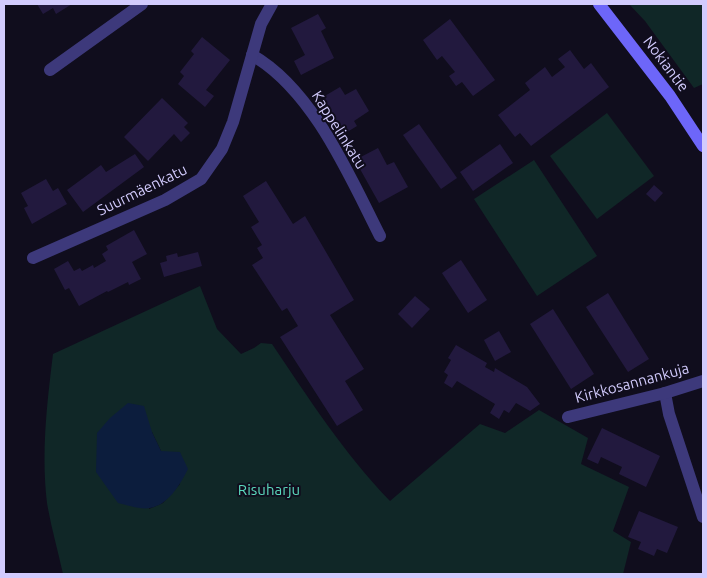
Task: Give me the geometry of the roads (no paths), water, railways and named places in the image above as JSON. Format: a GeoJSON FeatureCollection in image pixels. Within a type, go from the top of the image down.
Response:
{"type":"FeatureCollection","features":[{"type":"Feature","properties":{"kind":"main road","name":"Nokiantie"},"geometry":{"type":"LineString","coordinates":[[599,4],[670,96],[703,146]]}},
{"type":"Feature","properties":{"kind":"street"},"geometry":{"type":"LineString","coordinates":[[50,70],[142,4]]}},
{"type":"Feature","properties":{"kind":"street","name":"Suurmäenkatu"},"geometry":{"type":"LineString","coordinates":[[33,258],[165,200],[200,179],[222,149],[233,122],[261,24],[272,4]]}},
{"type":"Feature","properties":{"kind":"street","name":"Kappelinkatu"},"geometry":{"type":"LineString","coordinates":[[252,55],[280,76],[306,105],[337,153],[380,236]]}},
{"type":"Feature","properties":{"kind":"street","name":"Kirkkosannankuja"},"geometry":{"type":"LineString","coordinates":[[568,417],[665,393],[703,381]]}},
{"type":"Feature","properties":{"kind":"street"},"geometry":{"type":"LineString","coordinates":[[665,393],[669,414],[703,517]]}},
{"type":"Feature","properties":{"kind":"water"},"geometry":{"type":"Polygon","coordinates":[[[128,403],[144,406],[152,432],[161,451],[180,452],[188,469],[168,499],[150,508],[138,508],[118,503],[96,472],[97,433],[110,418],[128,403]]]}},
{"type":"Feature","properties":{"kind":"park label","name":"Risuharju"},"geometry":{"type":"Point","coordinates":[269,490]}}]}
